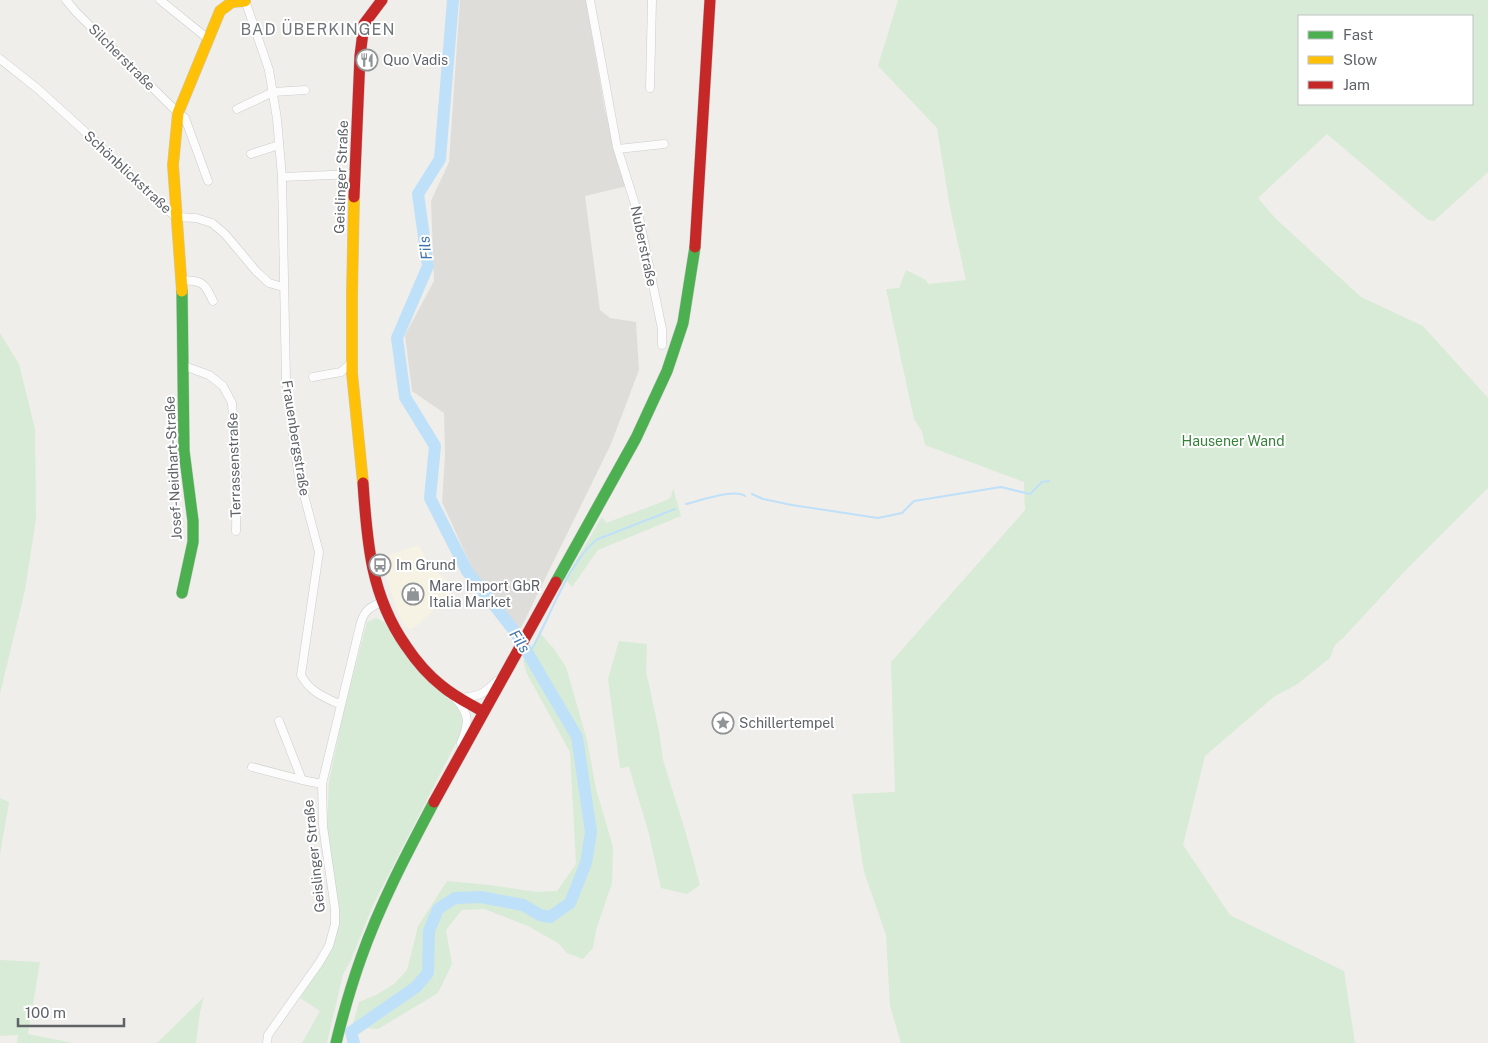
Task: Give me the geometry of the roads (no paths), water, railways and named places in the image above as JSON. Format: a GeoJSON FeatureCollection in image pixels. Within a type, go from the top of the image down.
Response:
{"type":"FeatureCollection","features":[{"type":"Feature","properties":{"kind":"street","name":"Silcherstraße"},"geometry":{"type":"LineString","coordinates":[[66,0],[178,113]]}},
{"type":"Feature","properties":{"kind":"street"},"geometry":{"type":"LineString","coordinates":[[160,0],[207,38]]}},
{"type":"Feature","properties":{"kind":"street","name":"Geislinger Straße"},"geometry":{"type":"LineString","coordinates":[[382,0],[364,24],[360,56],[356,174],[352,362],[362,459],[368,548],[382,602],[390,621],[407,646],[430,676],[455,696],[484,712]]}},
{"type":"Feature","properties":{"kind":"street","name":"Nuberstraße"},"geometry":{"type":"LineString","coordinates":[[590,0],[618,149],[639,216],[662,329],[662,344]]}},
{"type":"Feature","properties":{"kind":"street"},"geometry":{"type":"LineString","coordinates":[[650,88],[652,0]]}},
{"type":"Feature","properties":{"kind":"street"},"geometry":{"type":"LineString","coordinates":[[336,1043],[343,1010],[363,951],[389,888],[448,776],[506,674],[653,404],[676,348],[691,285],[695,248],[710,0]]}},
{"type":"Feature","properties":{"kind":"street","name":"Josef-Neidhart-Straße"},"geometry":{"type":"LineString","coordinates":[[182,593],[193,542],[193,528],[184,451],[181,280],[173,165],[178,113],[207,38],[220,11],[232,2],[245,1]]}},
{"type":"Feature","properties":{"kind":"street","name":"Frauenbergstraße"},"geometry":{"type":"LineString","coordinates":[[245,1],[269,70],[280,145],[286,380],[298,472],[319,552],[301,674],[305,683],[314,693],[341,705]]}},
{"type":"Feature","properties":{"kind":"street","name":"Schönblickstraße"},"geometry":{"type":"LineString","coordinates":[[0,59],[38,89],[151,196],[176,217],[196,218],[212,223],[225,234],[256,271],[269,283],[283,287]]}},
{"type":"Feature","properties":{"kind":"street"},"geometry":{"type":"LineString","coordinates":[[237,109],[272,92],[305,90]]}},
{"type":"Feature","properties":{"kind":"street"},"geometry":{"type":"LineString","coordinates":[[178,113],[185,118],[208,181]]}},
{"type":"Feature","properties":{"kind":"street"},"geometry":{"type":"LineString","coordinates":[[618,149],[664,144]]}},
{"type":"Feature","properties":{"kind":"street"},"geometry":{"type":"LineString","coordinates":[[251,154],[280,145]]}},
{"type":"Feature","properties":{"kind":"street"},"geometry":{"type":"LineString","coordinates":[[282,177],[356,174]]}},
{"type":"Feature","properties":{"kind":"street"},"geometry":{"type":"LineString","coordinates":[[181,280],[198,281],[206,288],[213,301]]}},
{"type":"Feature","properties":{"kind":"street"},"geometry":{"type":"LineString","coordinates":[[313,377],[341,372],[352,362]]}},
{"type":"Feature","properties":{"kind":"street","name":"Terrassenstraße"},"geometry":{"type":"LineString","coordinates":[[184,366],[209,375],[223,386],[232,403],[237,475],[236,531]]}},
{"type":"Feature","properties":{"kind":"street","name":"Geislinger Straße"},"geometry":{"type":"LineString","coordinates":[[267,1043],[268,1035],[329,946],[335,924],[335,908],[323,826],[322,784],[364,612],[368,608],[382,602]]}},
{"type":"Feature","properties":{"kind":"street"},"geometry":{"type":"LineString","coordinates":[[455,696],[477,696],[487,692],[506,674]]}},
{"type":"Feature","properties":{"kind":"street","name":"Geislinger Straße"},"geometry":{"type":"LineString","coordinates":[[448,776],[467,729],[468,720],[455,696]]}},
{"type":"Feature","properties":{"kind":"street"},"geometry":{"type":"LineString","coordinates":[[278,721],[302,780]]}},
{"type":"Feature","properties":{"kind":"street"},"geometry":{"type":"LineString","coordinates":[[252,767],[322,784]]}},
{"type":"Feature","properties":{"kind":"waterway","name":"Fils"},"geometry":{"type":"LineString","coordinates":[[354,1043],[351,1032],[416,987],[428,973],[429,931],[438,909],[455,898],[481,897],[523,905],[540,915],[550,917],[570,903],[586,863],[591,832],[577,737],[516,633],[467,571],[430,498],[435,446],[405,397],[397,338],[428,266],[418,194],[440,159],[453,0]]}},
{"type":"Feature","properties":{"kind":"waterway"},"geometry":{"type":"LineString","coordinates":[[752,494],[763,499],[792,505],[878,518],[902,513],[914,501],[1001,487],[1030,494],[1042,482],[1049,481]]}},
{"type":"Feature","properties":{"kind":"waterway"},"geometry":{"type":"LineString","coordinates":[[686,504],[725,494],[733,493],[745,496]]}},
{"type":"Feature","properties":{"kind":"waterway"},"geometry":{"type":"LineString","coordinates":[[529,654],[568,576],[587,548],[598,539],[675,509]]}},
{"type":"Feature","properties":{"kind":"place","name":"Quo Vadis"},"geometry":{"type":"Point","coordinates":[367,60]}},
{"type":"Feature","properties":{"kind":"place","name":"Im Grund"},"geometry":{"type":"Point","coordinates":[380,565]}},
{"type":"Feature","properties":{"kind":"place","name":"Mare Import GbR Italia Market"},"geometry":{"type":"Point","coordinates":[413,594]}},
{"type":"Feature","properties":{"kind":"place","name":"Schillertempel"},"geometry":{"type":"Point","coordinates":[723,723]}},
{"type":"Feature","properties":{"kind":"district","name":"BAD ÜBERKINGEN"},"geometry":{"type":"Point","coordinates":[318,29]}},
{"type":"Feature","properties":{"kind":"park label","name":"Hausener Wand"},"geometry":{"type":"Point","coordinates":[1233,441]}}]}
